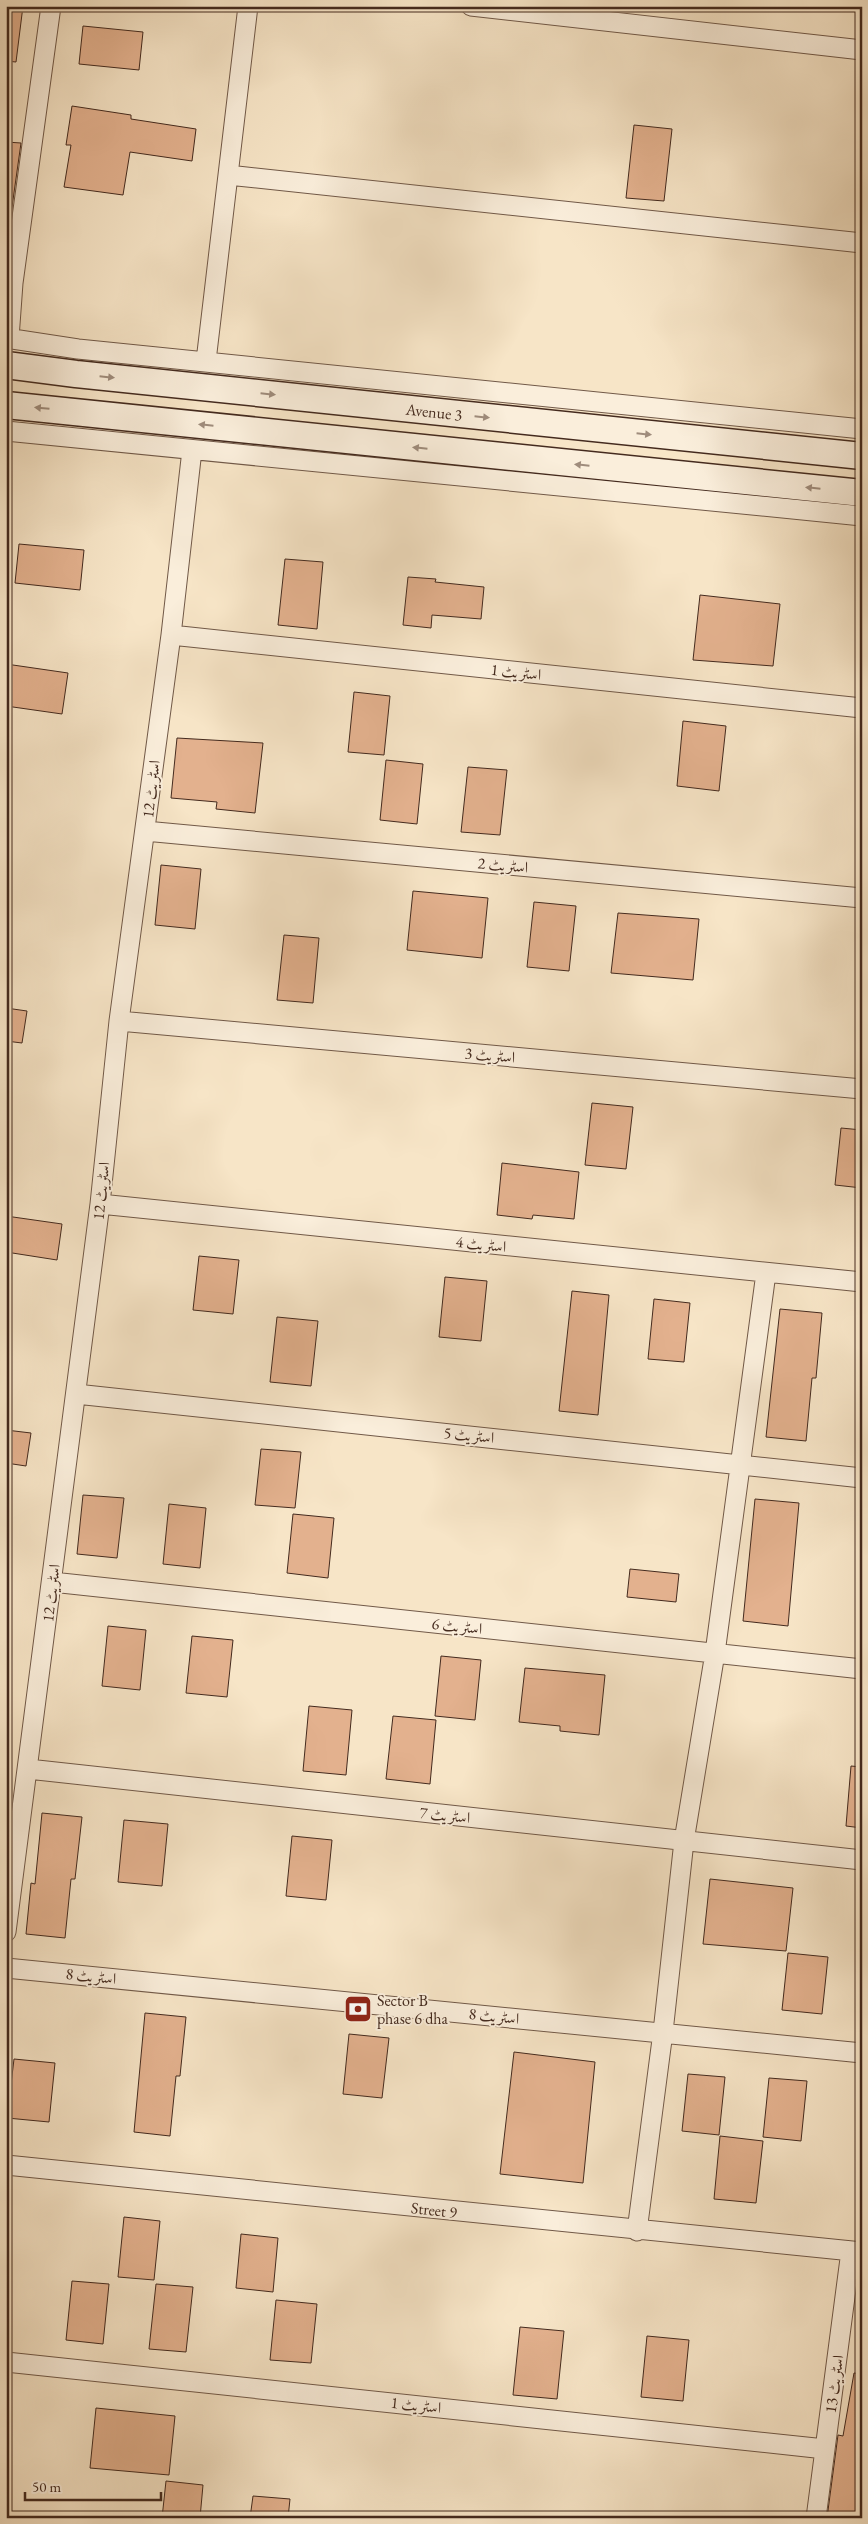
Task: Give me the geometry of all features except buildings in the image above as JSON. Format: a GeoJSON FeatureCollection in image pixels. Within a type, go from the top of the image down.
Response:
{"type":"FeatureCollection","features":[{"type":"Feature","properties":{"kind":"main road","name":"Avenue 3"},"geometry":{"type":"LineString","coordinates":[[6,365],[77,362],[862,456]]}},
{"type":"Feature","properties":{"kind":"main road"},"geometry":{"type":"LineString","coordinates":[[6,405],[862,493]]}},
{"type":"Feature","properties":{"kind":"street"},"geometry":{"type":"LineString","coordinates":[[51,6],[8,338],[77,362],[206,361],[862,429]]}},
{"type":"Feature","properties":{"kind":"street"},"geometry":{"type":"LineString","coordinates":[[206,361],[248,6]]}},
{"type":"Feature","properties":{"kind":"street"},"geometry":{"type":"LineString","coordinates":[[472,6],[862,50]]}},
{"type":"Feature","properties":{"kind":"street"},"geometry":{"type":"LineString","coordinates":[[228,175],[862,243]]}},
{"type":"Feature","properties":{"kind":"street"},"geometry":{"type":"LineString","coordinates":[[74,437],[78,412]]}},
{"type":"Feature","properties":{"kind":"street"},"geometry":{"type":"LineString","coordinates":[[6,432],[74,437],[862,516]]}},
{"type":"Feature","properties":{"kind":"street","name":"اسٹریٹ 12"},"geometry":{"type":"LineString","coordinates":[[6,1932],[100,1204],[119,1021],[171,635],[192,450]]}},
{"type":"Feature","properties":{"kind":"street","name":"اسٹریٹ 1"},"geometry":{"type":"LineString","coordinates":[[171,635],[862,708]]}},
{"type":"Feature","properties":{"kind":"street","name":"اسٹریٹ 2"},"geometry":{"type":"LineString","coordinates":[[145,831],[862,898]]}},
{"type":"Feature","properties":{"kind":"street","name":"اسٹریٹ 3"},"geometry":{"type":"LineString","coordinates":[[119,1021],[862,1089]]}},
{"type":"Feature","properties":{"kind":"street","name":"اسٹریٹ 4"},"geometry":{"type":"LineString","coordinates":[[100,1204],[862,1282]]}},
{"type":"Feature","properties":{"kind":"street"},"geometry":{"type":"LineString","coordinates":[[638,2231],[663,2032],[684,1841],[714,1654],[766,1273]]}},
{"type":"Feature","properties":{"kind":"street","name":"اسٹریٹ 5"},"geometry":{"type":"LineString","coordinates":[[76,1394],[862,1478]]}},
{"type":"Feature","properties":{"kind":"street","name":"اسٹریٹ 6"},"geometry":{"type":"LineString","coordinates":[[52,1582],[862,1669]]}},
{"type":"Feature","properties":{"kind":"street","name":"اسٹریٹ 7"},"geometry":{"type":"LineString","coordinates":[[28,1769],[862,1860]]}},
{"type":"Feature","properties":{"kind":"street","name":"اسٹریٹ 8"},"geometry":{"type":"LineString","coordinates":[[6,1968],[862,2053]]}},
{"type":"Feature","properties":{"kind":"street","name":"Street 9"},"geometry":{"type":"LineString","coordinates":[[6,2165],[638,2231],[856,2251]]}},
{"type":"Feature","properties":{"kind":"street","name":"اسٹریٹ 13"},"geometry":{"type":"LineString","coordinates":[[816,2518],[856,2251]]}},
{"type":"Feature","properties":{"kind":"street","name":"اسٹریٹ 1"},"geometry":{"type":"LineString","coordinates":[[6,2362],[825,2449]]}},
{"type":"Feature","properties":{"kind":"place","name":"Sector B phase 6 dha"},"geometry":{"type":"Point","coordinates":[358,2009]}}]}
